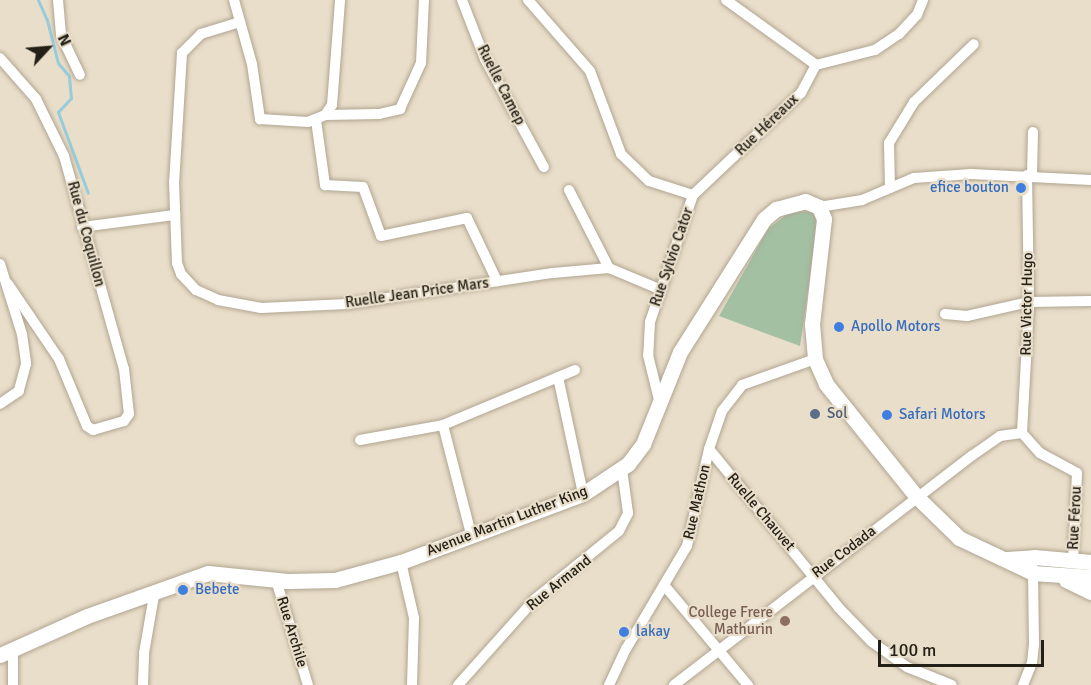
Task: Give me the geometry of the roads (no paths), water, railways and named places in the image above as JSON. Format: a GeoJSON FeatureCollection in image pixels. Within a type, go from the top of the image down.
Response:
{"type":"FeatureCollection","features":[{"type":"Feature","properties":{"kind":"main road","name":"Avenue Martin Luther King"},"geometry":{"type":"LineString","coordinates":[[6,652],[155,590],[208,573],[276,580],[335,580],[401,562],[471,534],[584,494],[622,470],[643,444],[680,352],[764,219],[795,202],[805,201],[819,207]]}},
{"type":"Feature","properties":{"kind":"main road"},"geometry":{"type":"LineString","coordinates":[[819,207],[824,219],[812,324],[815,359],[826,384],[917,497],[959,538],[1004,560],[1091,592]]}},
{"type":"Feature","properties":{"kind":"main road"},"geometry":{"type":"LineString","coordinates":[[1004,560],[1034,557],[1084,559]]}},
{"type":"Feature","properties":{"kind":"main road"},"geometry":{"type":"LineString","coordinates":[[1044,574],[1091,578]]}},
{"type":"Feature","properties":{"kind":"street"},"geometry":{"type":"LineString","coordinates":[[58,0],[61,35],[80,75]]}},
{"type":"Feature","properties":{"kind":"street"},"geometry":{"type":"LineString","coordinates":[[234,0],[252,64],[260,119],[266,122],[379,114],[400,109],[421,63],[424,0]]}},
{"type":"Feature","properties":{"kind":"street"},"geometry":{"type":"LineString","coordinates":[[340,0],[332,105],[321,118],[325,185],[363,187],[381,236],[467,218],[497,281]]}},
{"type":"Feature","properties":{"kind":"street","name":"Ruelle Camep"},"geometry":{"type":"LineString","coordinates":[[462,0],[485,59],[544,167]]}},
{"type":"Feature","properties":{"kind":"street","name":"Rue Sylvio Cator"},"geometry":{"type":"LineString","coordinates":[[528,0],[590,71],[621,154],[650,182],[693,195],[659,289],[650,322],[648,355],[660,404]]}},
{"type":"Feature","properties":{"kind":"street"},"geometry":{"type":"LineString","coordinates":[[726,0],[816,65],[875,50],[899,34],[917,15],[923,0]]}},
{"type":"Feature","properties":{"kind":"street"},"geometry":{"type":"LineString","coordinates":[[82,227],[175,215],[182,53],[201,34],[240,22]]}},
{"type":"Feature","properties":{"kind":"street"},"geometry":{"type":"LineString","coordinates":[[890,188],[890,143],[908,112],[974,44]]}},
{"type":"Feature","properties":{"kind":"street","name":"Rue du Coquillon"},"geometry":{"type":"LineString","coordinates":[[0,58],[42,110],[64,156],[82,227],[124,369],[129,414],[119,423],[93,430],[87,426],[59,359],[8,284]]}},
{"type":"Feature","properties":{"kind":"street","name":"Rue Héreaux"},"geometry":{"type":"LineString","coordinates":[[693,195],[801,93],[816,65]]}},
{"type":"Feature","properties":{"kind":"street","name":"Rue Victor Hugo"},"geometry":{"type":"LineString","coordinates":[[1022,433],[1029,302],[1030,176],[1033,132]]}},
{"type":"Feature","properties":{"kind":"street"},"geometry":{"type":"LineString","coordinates":[[819,207],[862,200],[914,178],[971,174],[1091,180]]}},
{"type":"Feature","properties":{"kind":"street"},"geometry":{"type":"LineString","coordinates":[[569,190],[609,268]]}},
{"type":"Feature","properties":{"kind":"street","name":"Ruelle Jean Price Mars"},"geometry":{"type":"LineString","coordinates":[[175,215],[181,274],[196,290],[218,300],[261,308],[347,304],[497,281],[609,268],[659,289]]}},
{"type":"Feature","properties":{"kind":"street"},"geometry":{"type":"LineString","coordinates":[[0,264],[22,334],[26,364],[19,391],[0,404]]}},
{"type":"Feature","properties":{"kind":"street"},"geometry":{"type":"LineString","coordinates":[[945,314],[968,316],[1029,302],[1091,300]]}},
{"type":"Feature","properties":{"kind":"street","name":"Rue Mathon"},"geometry":{"type":"LineString","coordinates":[[609,685],[687,546],[709,449],[722,411],[742,385],[815,359]]}},
{"type":"Feature","properties":{"kind":"street"},"geometry":{"type":"LineString","coordinates":[[360,440],[443,425],[575,370]]}},
{"type":"Feature","properties":{"kind":"street"},"geometry":{"type":"LineString","coordinates":[[558,377],[569,442],[584,494]]}},
{"type":"Feature","properties":{"kind":"street"},"geometry":{"type":"LineString","coordinates":[[443,425],[471,534]]}},
{"type":"Feature","properties":{"kind":"street","name":"Rue Codada"},"geometry":{"type":"LineString","coordinates":[[674,685],[814,575],[1000,436],[1022,433]]}},
{"type":"Feature","properties":{"kind":"street","name":"Rue Férou"},"geometry":{"type":"LineString","coordinates":[[1022,433],[1040,453],[1077,473],[1084,559]]}},
{"type":"Feature","properties":{"kind":"street","name":"Ruelle Chauvet"},"geometry":{"type":"LineString","coordinates":[[709,449],[872,642],[907,667],[952,685]]}},
{"type":"Feature","properties":{"kind":"street","name":"Rue Armand"},"geometry":{"type":"LineString","coordinates":[[458,685],[534,600],[619,531],[628,513],[622,470]]}},
{"type":"Feature","properties":{"kind":"street"},"geometry":{"type":"LineString","coordinates":[[1023,685],[1032,663],[1044,574],[1034,557]]}},
{"type":"Feature","properties":{"kind":"street"},"geometry":{"type":"LineString","coordinates":[[401,562],[414,618],[412,685]]}},
{"type":"Feature","properties":{"kind":"street","name":"Rue Archile"},"geometry":{"type":"LineString","coordinates":[[276,580],[308,685]]}},
{"type":"Feature","properties":{"kind":"street"},"geometry":{"type":"LineString","coordinates":[[664,585],[720,648],[748,685]]}},
{"type":"Feature","properties":{"kind":"street"},"geometry":{"type":"LineString","coordinates":[[143,685],[144,654],[155,590]]}},
{"type":"Feature","properties":{"kind":"street"},"geometry":{"type":"LineString","coordinates":[[6,652],[13,685]]}},
{"type":"Feature","properties":{"kind":"waterway"},"geometry":{"type":"LineString","coordinates":[[38,0],[47,20],[58,63],[69,76],[71,98],[58,112],[88,193]]}},
{"type":"Feature","properties":{"kind":"place","name":"efice bouton"},"geometry":{"type":"Point","coordinates":[1021,188]}},
{"type":"Feature","properties":{"kind":"place","name":"Apollo Motors"},"geometry":{"type":"Point","coordinates":[839,327]}},
{"type":"Feature","properties":{"kind":"place","name":"Sol"},"geometry":{"type":"Point","coordinates":[815,414]}},
{"type":"Feature","properties":{"kind":"place","name":"Safari Motors"},"geometry":{"type":"Point","coordinates":[887,415]}},
{"type":"Feature","properties":{"kind":"place","name":"Bebete"},"geometry":{"type":"Point","coordinates":[183,590]}},
{"type":"Feature","properties":{"kind":"place","name":"College Frere Mathurin"},"geometry":{"type":"Point","coordinates":[785,621]}},
{"type":"Feature","properties":{"kind":"place","name":"lakay"},"geometry":{"type":"Point","coordinates":[624,632]}}]}
